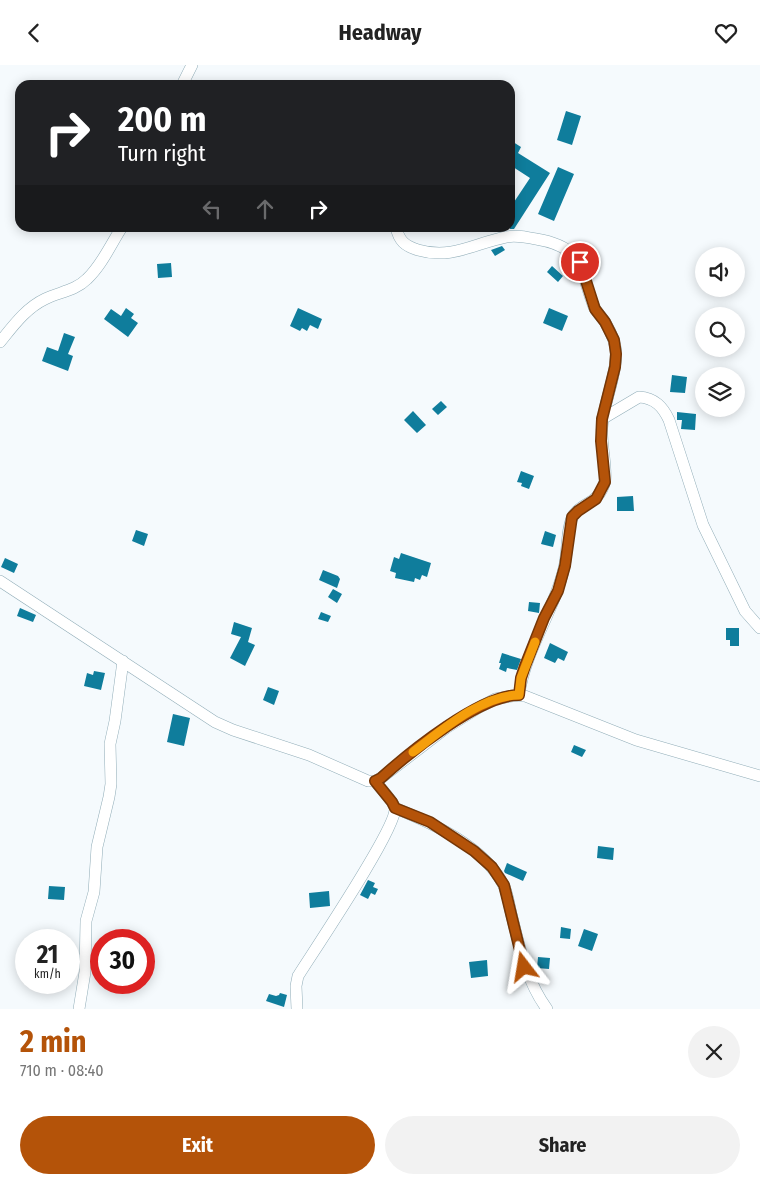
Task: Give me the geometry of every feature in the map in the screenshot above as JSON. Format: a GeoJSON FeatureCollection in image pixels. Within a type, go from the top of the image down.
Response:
{"type":"FeatureCollection","features":[{"type":"Feature","properties":{"kind":"street"},"geometry":{"type":"LineString","coordinates":[[184,80],[192,65]]}},
{"type":"Feature","properties":{"kind":"street"},"geometry":{"type":"LineString","coordinates":[[0,342],[33,306],[46,298],[70,291],[86,280],[94,271],[119,232]]}},
{"type":"Feature","properties":{"kind":"street"},"geometry":{"type":"LineString","coordinates":[[397,232],[398,237],[404,243],[426,252],[444,253],[471,249],[506,237],[520,236],[551,241],[567,249],[580,262],[595,309],[605,322],[614,340],[615,367],[602,419],[601,441],[605,482],[596,499],[572,517],[565,566],[558,591],[544,618],[525,666],[519,695]]}},
{"type":"Feature","properties":{"kind":"street"},"geometry":{"type":"LineString","coordinates":[[602,419],[639,397],[646,397],[652,400],[665,411],[704,525],[745,611],[760,628]]}},
{"type":"Feature","properties":{"kind":"street"},"geometry":{"type":"LineString","coordinates":[[0,581],[215,722],[233,731],[309,755],[368,781],[375,781],[381,778],[446,728],[478,708],[495,699],[519,695],[636,740],[760,776]]}},
{"type":"Feature","properties":{"kind":"street"},"geometry":{"type":"LineString","coordinates":[[79,1009],[85,972],[86,921],[94,892],[97,847],[109,797],[110,744],[116,721],[123,661]]}},
{"type":"Feature","properties":{"kind":"street"},"geometry":{"type":"LineString","coordinates":[[297,1009],[296,986],[298,976],[380,844],[393,816],[395,808],[392,802],[375,781]]}},
{"type":"Feature","properties":{"kind":"street"},"geometry":{"type":"LineString","coordinates":[[395,808],[430,822],[474,851],[492,867],[504,885],[524,967],[547,1009]]}},
{"type":"Feature","properties":{"kind":"building"},"geometry":{"type":"Polygon","coordinates":[[[566,111],[581,116],[572,145],[557,140],[566,111]]]}},
{"type":"Feature","properties":{"kind":"building"},"geometry":{"type":"Polygon","coordinates":[[[515,143],[521,147],[518,153],[550,173],[515,227],[515,200],[530,178],[515,168],[515,143]]]}},
{"type":"Feature","properties":{"kind":"building"},"geometry":{"type":"Polygon","coordinates":[[[558,167],[574,174],[554,221],[538,214],[558,167]]]}},
{"type":"Feature","properties":{"kind":"building"},"geometry":{"type":"Polygon","coordinates":[[[502,246],[505,250],[495,256],[491,250],[502,246]]]}},
{"type":"Feature","properties":{"kind":"building"},"geometry":{"type":"Polygon","coordinates":[[[171,263],[172,277],[158,278],[157,264],[171,263]]]}},
{"type":"Feature","properties":{"kind":"building"},"geometry":{"type":"Polygon","coordinates":[[[552,266],[563,276],[558,282],[547,272],[552,266]]]}},
{"type":"Feature","properties":{"kind":"building"},"geometry":{"type":"Polygon","coordinates":[[[126,308],[134,314],[131,318],[138,323],[128,337],[104,319],[111,309],[121,316],[126,308]]]}},
{"type":"Feature","properties":{"kind":"building"},"geometry":{"type":"Polygon","coordinates":[[[298,308],[322,319],[318,329],[310,325],[307,331],[302,328],[300,331],[290,326],[298,308]]]}},
{"type":"Feature","properties":{"kind":"building"},"geometry":{"type":"Polygon","coordinates":[[[549,308],[568,316],[562,331],[543,323],[549,308]]]}},
{"type":"Feature","properties":{"kind":"building"},"geometry":{"type":"Polygon","coordinates":[[[64,333],[75,337],[68,354],[73,356],[68,371],[42,361],[47,347],[58,351],[64,333]]]}},
{"type":"Feature","properties":{"kind":"building"},"geometry":{"type":"Polygon","coordinates":[[[672,375],[687,377],[685,393],[670,392],[672,375]]]}},
{"type":"Feature","properties":{"kind":"building"},"geometry":{"type":"Polygon","coordinates":[[[441,401],[447,407],[438,415],[432,409],[441,401]]]}},
{"type":"Feature","properties":{"kind":"building"},"geometry":{"type":"Polygon","coordinates":[[[413,411],[426,425],[417,433],[404,420],[413,411]]]}},
{"type":"Feature","properties":{"kind":"building"},"geometry":{"type":"Polygon","coordinates":[[[677,412],[695,414],[695,430],[681,429],[682,420],[677,420],[677,412]]]}},
{"type":"Feature","properties":{"kind":"building"},"geometry":{"type":"Polygon","coordinates":[[[521,471],[534,476],[529,489],[521,486],[522,483],[517,482],[521,471]]]}},
{"type":"Feature","properties":{"kind":"building"},"geometry":{"type":"Polygon","coordinates":[[[633,496],[634,511],[617,511],[617,497],[633,496]]]}},
{"type":"Feature","properties":{"kind":"building"},"geometry":{"type":"Polygon","coordinates":[[[136,530],[148,534],[144,546],[132,541],[136,530]]]}},
{"type":"Feature","properties":{"kind":"building"},"geometry":{"type":"Polygon","coordinates":[[[545,531],[556,535],[553,547],[541,544],[545,531]]]}},
{"type":"Feature","properties":{"kind":"building"},"geometry":{"type":"Polygon","coordinates":[[[401,553],[431,563],[427,577],[422,575],[420,580],[415,578],[414,582],[395,578],[396,573],[390,571],[394,557],[399,559],[401,553]]]}},
{"type":"Feature","properties":{"kind":"building"},"geometry":{"type":"Polygon","coordinates":[[[5,558],[18,564],[14,573],[1,567],[5,558]]]}},
{"type":"Feature","properties":{"kind":"building"},"geometry":{"type":"Polygon","coordinates":[[[323,570],[338,576],[340,579],[337,588],[319,580],[323,570]]]}},
{"type":"Feature","properties":{"kind":"building"},"geometry":{"type":"Polygon","coordinates":[[[333,589],[342,594],[337,603],[328,597],[333,589]]]}},
{"type":"Feature","properties":{"kind":"building"},"geometry":{"type":"Polygon","coordinates":[[[529,602],[540,603],[539,613],[528,611],[529,602]]]}},
{"type":"Feature","properties":{"kind":"building"},"geometry":{"type":"Polygon","coordinates":[[[20,608],[36,615],[33,622],[17,616],[20,608]]]}},
{"type":"Feature","properties":{"kind":"building"},"geometry":{"type":"Polygon","coordinates":[[[321,612],[331,616],[328,622],[318,619],[321,612]]]}},
{"type":"Feature","properties":{"kind":"building"},"geometry":{"type":"Polygon","coordinates":[[[234,622],[252,628],[248,642],[255,645],[245,666],[230,658],[241,637],[231,634],[234,622]]]}},
{"type":"Feature","properties":{"kind":"building"},"geometry":{"type":"Polygon","coordinates":[[[726,628],[739,628],[739,646],[730,646],[730,640],[726,640],[726,628]]]}},
{"type":"Feature","properties":{"kind":"building"},"geometry":{"type":"Polygon","coordinates":[[[550,643],[568,652],[564,661],[558,658],[555,663],[544,658],[550,643]]]}},
{"type":"Feature","properties":{"kind":"building"},"geometry":{"type":"Polygon","coordinates":[[[502,653],[521,659],[517,670],[507,668],[506,672],[499,669],[502,653]]]}},
{"type":"Feature","properties":{"kind":"building"},"geometry":{"type":"Polygon","coordinates":[[[94,671],[105,673],[101,690],[84,686],[87,673],[93,675],[94,671]]]}},
{"type":"Feature","properties":{"kind":"building"},"geometry":{"type":"Polygon","coordinates":[[[268,687],[279,691],[274,705],[263,700],[268,687]]]}},
{"type":"Feature","properties":{"kind":"building"},"geometry":{"type":"Polygon","coordinates":[[[173,714],[190,718],[184,746],[167,742],[173,714]]]}},
{"type":"Feature","properties":{"kind":"building"},"geometry":{"type":"Polygon","coordinates":[[[574,745],[586,750],[582,757],[571,752],[574,745]]]}},
{"type":"Feature","properties":{"kind":"building"},"geometry":{"type":"Polygon","coordinates":[[[598,846],[614,848],[613,860],[597,858],[598,846]]]}},
{"type":"Feature","properties":{"kind":"building"},"geometry":{"type":"Polygon","coordinates":[[[507,863],[527,872],[523,881],[505,873],[507,863]]]}},
{"type":"Feature","properties":{"kind":"building"},"geometry":{"type":"Polygon","coordinates":[[[368,880],[375,883],[373,887],[378,889],[375,895],[371,893],[368,899],[360,895],[368,880]]]}},
{"type":"Feature","properties":{"kind":"building"},"geometry":{"type":"Polygon","coordinates":[[[49,886],[65,887],[64,900],[48,899],[49,886]]]}},
{"type":"Feature","properties":{"kind":"building"},"geometry":{"type":"Polygon","coordinates":[[[329,891],[330,906],[310,908],[309,893],[329,891]]]}},
{"type":"Feature","properties":{"kind":"building"},"geometry":{"type":"Polygon","coordinates":[[[561,927],[571,929],[570,939],[560,938],[561,927]]]}},
{"type":"Feature","properties":{"kind":"building"},"geometry":{"type":"Polygon","coordinates":[[[584,929],[598,934],[592,951],[578,946],[584,929]]]}},
{"type":"Feature","properties":{"kind":"building"},"geometry":{"type":"Polygon","coordinates":[[[538,957],[550,958],[549,969],[537,968],[538,957]]]}},
{"type":"Feature","properties":{"kind":"building"},"geometry":{"type":"Polygon","coordinates":[[[487,960],[488,976],[471,978],[469,962],[487,960]]]}},
{"type":"Feature","properties":{"kind":"building"},"geometry":{"type":"Polygon","coordinates":[[[280,993],[287,995],[284,1007],[266,1001],[269,994],[276,996],[280,993]]]}},
{"type":"Feature","properties":{"kind":"slow traffic"},"geometry":{"type":"LineString","coordinates":[[413,752],[478,708],[495,699],[519,695],[521,678],[535,642]]}},
{"type":"Feature","properties":{"kind":"route"},"geometry":{"type":"LineString","coordinates":[[524,967],[504,885],[492,867],[474,851],[430,822],[395,808],[375,781],[446,728],[478,708],[495,699],[519,695],[525,666],[544,618],[558,591],[565,566],[572,517],[596,499],[605,482],[601,441],[602,419],[615,367],[616,354],[614,340],[605,322],[595,309],[580,262]]}}]}
